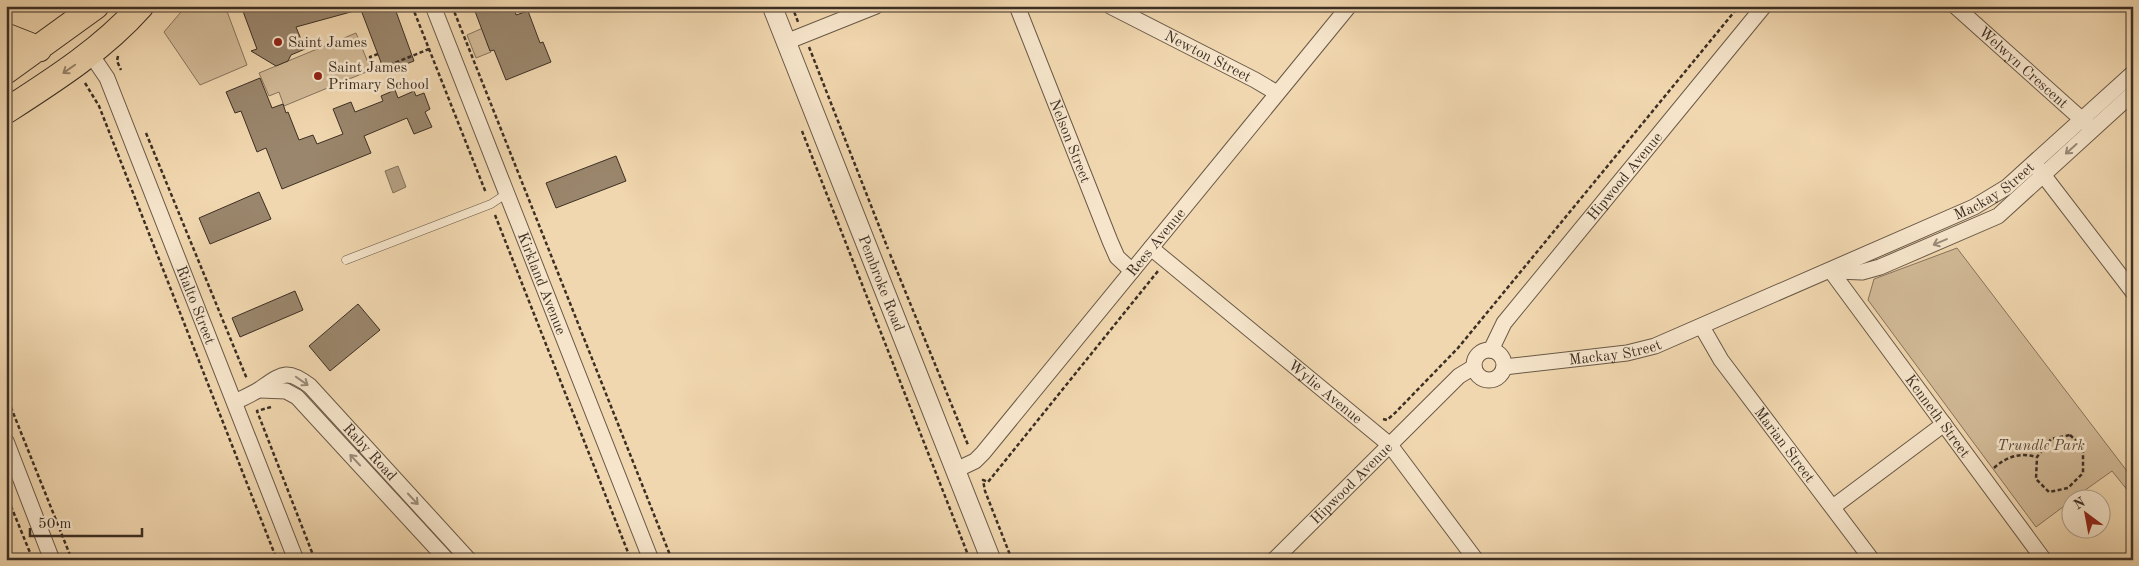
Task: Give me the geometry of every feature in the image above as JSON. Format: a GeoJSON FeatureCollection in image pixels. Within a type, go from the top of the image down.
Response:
{"type":"FeatureCollection","features":[{"type":"Feature","properties":{"kind":"highway"},"geometry":{"type":"LineString","coordinates":[[6,72],[96,6]]}},
{"type":"Feature","properties":{"kind":"highway"},"geometry":{"type":"LineString","coordinates":[[8,105],[90,53],[141,6]]}},
{"type":"Feature","properties":{"kind":"highway"},"geometry":{"type":"LineString","coordinates":[[6,36],[39,49]]}},
{"type":"Feature","properties":{"kind":"street","name":"Kirkland Avenue"},"geometry":{"type":"LineString","coordinates":[[433,6],[651,560]]}},
{"type":"Feature","properties":{"kind":"street","name":"Pembroke Road"},"geometry":{"type":"LineString","coordinates":[[772,6],[991,560]]}},
{"type":"Feature","properties":{"kind":"street"},"geometry":{"type":"LineString","coordinates":[[786,42],[876,6]]}},
{"type":"Feature","properties":{"kind":"street","name":"Nelson Street"},"geometry":{"type":"LineString","coordinates":[[1017,6],[1110,241],[1117,257],[1132,271]]}},
{"type":"Feature","properties":{"kind":"street","name":"Newton Street"},"geometry":{"type":"LineString","coordinates":[[1110,6],[1277,93]]}},
{"type":"Feature","properties":{"kind":"street","name":"Rees Avenue"},"geometry":{"type":"LineString","coordinates":[[956,470],[975,461],[983,454],[1349,6]]}},
{"type":"Feature","properties":{"kind":"street","name":"Hipwood Avenue"},"geometry":{"type":"LineString","coordinates":[[1491,350],[1504,323],[1764,6]]}},
{"type":"Feature","properties":{"kind":"street","name":"Welwyn Crescent"},"geometry":{"type":"LineString","coordinates":[[1954,6],[2093,129]]}},
{"type":"Feature","properties":{"kind":"street","name":"Rialto Street"},"geometry":{"type":"LineString","coordinates":[[90,53],[107,78],[296,560]]}},
{"type":"Feature","properties":{"kind":"street","name":"Mackay Street"},"geometry":{"type":"LineString","coordinates":[[1504,367],[1641,351],[1702,327],[1986,202],[2007,187],[2133,73]]}},
{"type":"Feature","properties":{"kind":"street","name":"Mackay Street"},"geometry":{"type":"LineString","coordinates":[[1831,271],[1869,270],[1988,221],[2006,210],[2133,93]]}},
{"type":"Feature","properties":{"kind":"street"},"geometry":{"type":"LineString","coordinates":[[2034,162],[2133,292]]}},
{"type":"Feature","properties":{"kind":"street","name":"Wylie Avenue"},"geometry":{"type":"LineString","coordinates":[[1151,248],[1390,445],[1476,560]]}},
{"type":"Feature","properties":{"kind":"street","name":"Kenneth Street"},"geometry":{"type":"LineString","coordinates":[[1831,271],[2044,560]]}},
{"type":"Feature","properties":{"kind":"street","name":"Marian Street"},"geometry":{"type":"LineString","coordinates":[[1702,327],[1721,360],[1872,560]]}},
{"type":"Feature","properties":{"kind":"street"},"geometry":{"type":"LineString","coordinates":[[1491,350],[1500,354],[1503,358],[1504,367],[1500,376],[1491,381],[1478,376],[1474,367],[1478,354],[1482,351],[1491,350]]}},
{"type":"Feature","properties":{"kind":"street","name":"Hipwood Avenue"},"geometry":{"type":"LineString","coordinates":[[1274,560],[1459,376],[1474,367]]}},
{"type":"Feature","properties":{"kind":"street","name":"Raby Road"},"geometry":{"type":"LineString","coordinates":[[235,402],[256,383],[287,374],[293,375],[310,386],[469,560]]}},
{"type":"Feature","properties":{"kind":"street","name":"Raby Road"},"geometry":{"type":"LineString","coordinates":[[256,383],[286,391],[297,397],[447,560]]}},
{"type":"Feature","properties":{"kind":"street"},"geometry":{"type":"LineString","coordinates":[[1833,507],[1944,424]]}},
{"type":"Feature","properties":{"kind":"street"},"geometry":{"type":"LineString","coordinates":[[6,442],[52,560]]}},
{"type":"Feature","properties":{"kind":"lane"},"geometry":{"type":"LineString","coordinates":[[346,260],[490,204],[506,194]]}},
{"type":"Feature","properties":{"kind":"path"},"geometry":{"type":"LineString","coordinates":[[412,6],[631,560]]}},
{"type":"Feature","properties":{"kind":"path"},"geometry":{"type":"LineString","coordinates":[[452,6],[672,560]]}},
{"type":"Feature","properties":{"kind":"path"},"geometry":{"type":"LineString","coordinates":[[792,6],[800,26]]}},
{"type":"Feature","properties":{"kind":"path"},"geometry":{"type":"LineString","coordinates":[[1376,416],[1387,420],[1458,348],[1739,6]]}},
{"type":"Feature","properties":{"kind":"path"},"geometry":{"type":"LineString","coordinates":[[808,45],[889,252],[968,445]]}},
{"type":"Feature","properties":{"kind":"path"},"geometry":{"type":"LineString","coordinates":[[378,54],[370,57],[375,71],[429,49]]}},
{"type":"Feature","properties":{"kind":"path"},"geometry":{"type":"LineString","coordinates":[[119,54],[118,61],[121,70]]}},
{"type":"Feature","properties":{"kind":"path"},"geometry":{"type":"LineString","coordinates":[[80,84],[83,77],[87,88],[98,106],[277,560]]}},
{"type":"Feature","properties":{"kind":"path"},"geometry":{"type":"LineString","coordinates":[[798,123],[970,560]]}},
{"type":"Feature","properties":{"kind":"path"},"geometry":{"type":"LineString","coordinates":[[143,125],[245,379],[256,383]]}},
{"type":"Feature","properties":{"kind":"path"},"geometry":{"type":"LineString","coordinates":[[1012,560],[985,491],[983,480],[988,482],[1160,269]]}},
{"type":"Feature","properties":{"kind":"path"},"geometry":{"type":"LineString","coordinates":[[6,395],[72,560]]}},
{"type":"Feature","properties":{"kind":"path"},"geometry":{"type":"LineString","coordinates":[[272,406],[257,411],[316,560]]}},
{"type":"Feature","properties":{"kind":"path"},"geometry":{"type":"LineString","coordinates":[[2070,435],[2083,447],[2082,473],[2068,488],[2049,492],[2036,479],[2037,457],[2051,439],[2070,435]]}},
{"type":"Feature","properties":{"kind":"path"},"geometry":{"type":"LineString","coordinates":[[1984,478],[2004,460],[2026,454],[2037,457]]}},
{"type":"Feature","properties":{"kind":"path"},"geometry":{"type":"LineString","coordinates":[[6,494],[34,560]]}},
{"type":"Feature","properties":{"kind":"green space"},"geometry":{"type":"Polygon","coordinates":[[[186,6],[225,6],[247,65],[200,85],[164,32],[186,6]]]}},
{"type":"Feature","properties":{"kind":"green space"},"geometry":{"type":"Polygon","coordinates":[[[485,27],[491,41],[487,43],[491,52],[476,58],[467,35],[485,27]]]}},
{"type":"Feature","properties":{"kind":"green space"},"geometry":{"type":"Polygon","coordinates":[[[356,33],[371,70],[284,106],[279,92],[269,96],[259,73],[356,33]]]}},
{"type":"Feature","properties":{"kind":"green space","name":"Trundle Park"},"geometry":{"type":"Polygon","coordinates":[[[1957,248],[2133,479],[2133,497],[2112,471],[2088,488],[2062,488],[2062,508],[2036,527],[1868,300],[1874,279],[1957,248]]]}},
{"type":"Feature","properties":{"kind":"shaded area"},"geometry":{"type":"Polygon","coordinates":[[[398,166],[406,187],[393,193],[385,171],[398,166]]]}},
{"type":"Feature","properties":{"kind":"building","name":"Saint James"},"geometry":{"type":"Polygon","coordinates":[[[241,6],[357,6],[358,10],[296,27],[305,49],[291,55],[288,61],[276,66],[251,51],[257,49],[241,6]]]}},
{"type":"Feature","properties":{"kind":"building"},"geometry":{"type":"Polygon","coordinates":[[[372,6],[394,6],[414,61],[388,71],[385,64],[382,65],[361,10],[372,6]]]}},
{"type":"Feature","properties":{"kind":"building"},"geometry":{"type":"Polygon","coordinates":[[[473,6],[514,6],[516,15],[528,11],[540,43],[543,42],[551,62],[506,80],[494,50],[490,51],[473,6]]]}},
{"type":"Feature","properties":{"kind":"building"},"geometry":{"type":"Polygon","coordinates":[[[260,78],[272,108],[283,104],[299,140],[313,135],[317,144],[343,134],[333,109],[351,102],[355,112],[383,101],[381,96],[395,90],[398,98],[414,91],[416,96],[424,93],[430,109],[425,112],[432,127],[414,134],[407,118],[364,136],[371,153],[282,189],[266,148],[257,152],[241,111],[235,113],[226,92],[260,78]]]}},
{"type":"Feature","properties":{"kind":"building"},"geometry":{"type":"Polygon","coordinates":[[[616,156],[626,181],[556,208],[546,183],[616,156]]]}},
{"type":"Feature","properties":{"kind":"building"},"geometry":{"type":"Polygon","coordinates":[[[259,192],[271,219],[210,244],[199,218],[259,192]]]}},
{"type":"Feature","properties":{"kind":"building"},"geometry":{"type":"Polygon","coordinates":[[[295,291],[303,310],[240,337],[232,318],[295,291]]]}},
{"type":"Feature","properties":{"kind":"building"},"geometry":{"type":"Polygon","coordinates":[[[358,304],[380,330],[330,371],[309,346],[358,304]]]}},
{"type":"Feature","properties":{"kind":"place","name":"Saint James"},"geometry":{"type":"Point","coordinates":[278,42]}},
{"type":"Feature","properties":{"kind":"place","name":"Saint James Primary School"},"geometry":{"type":"Point","coordinates":[318,76]}}]}
